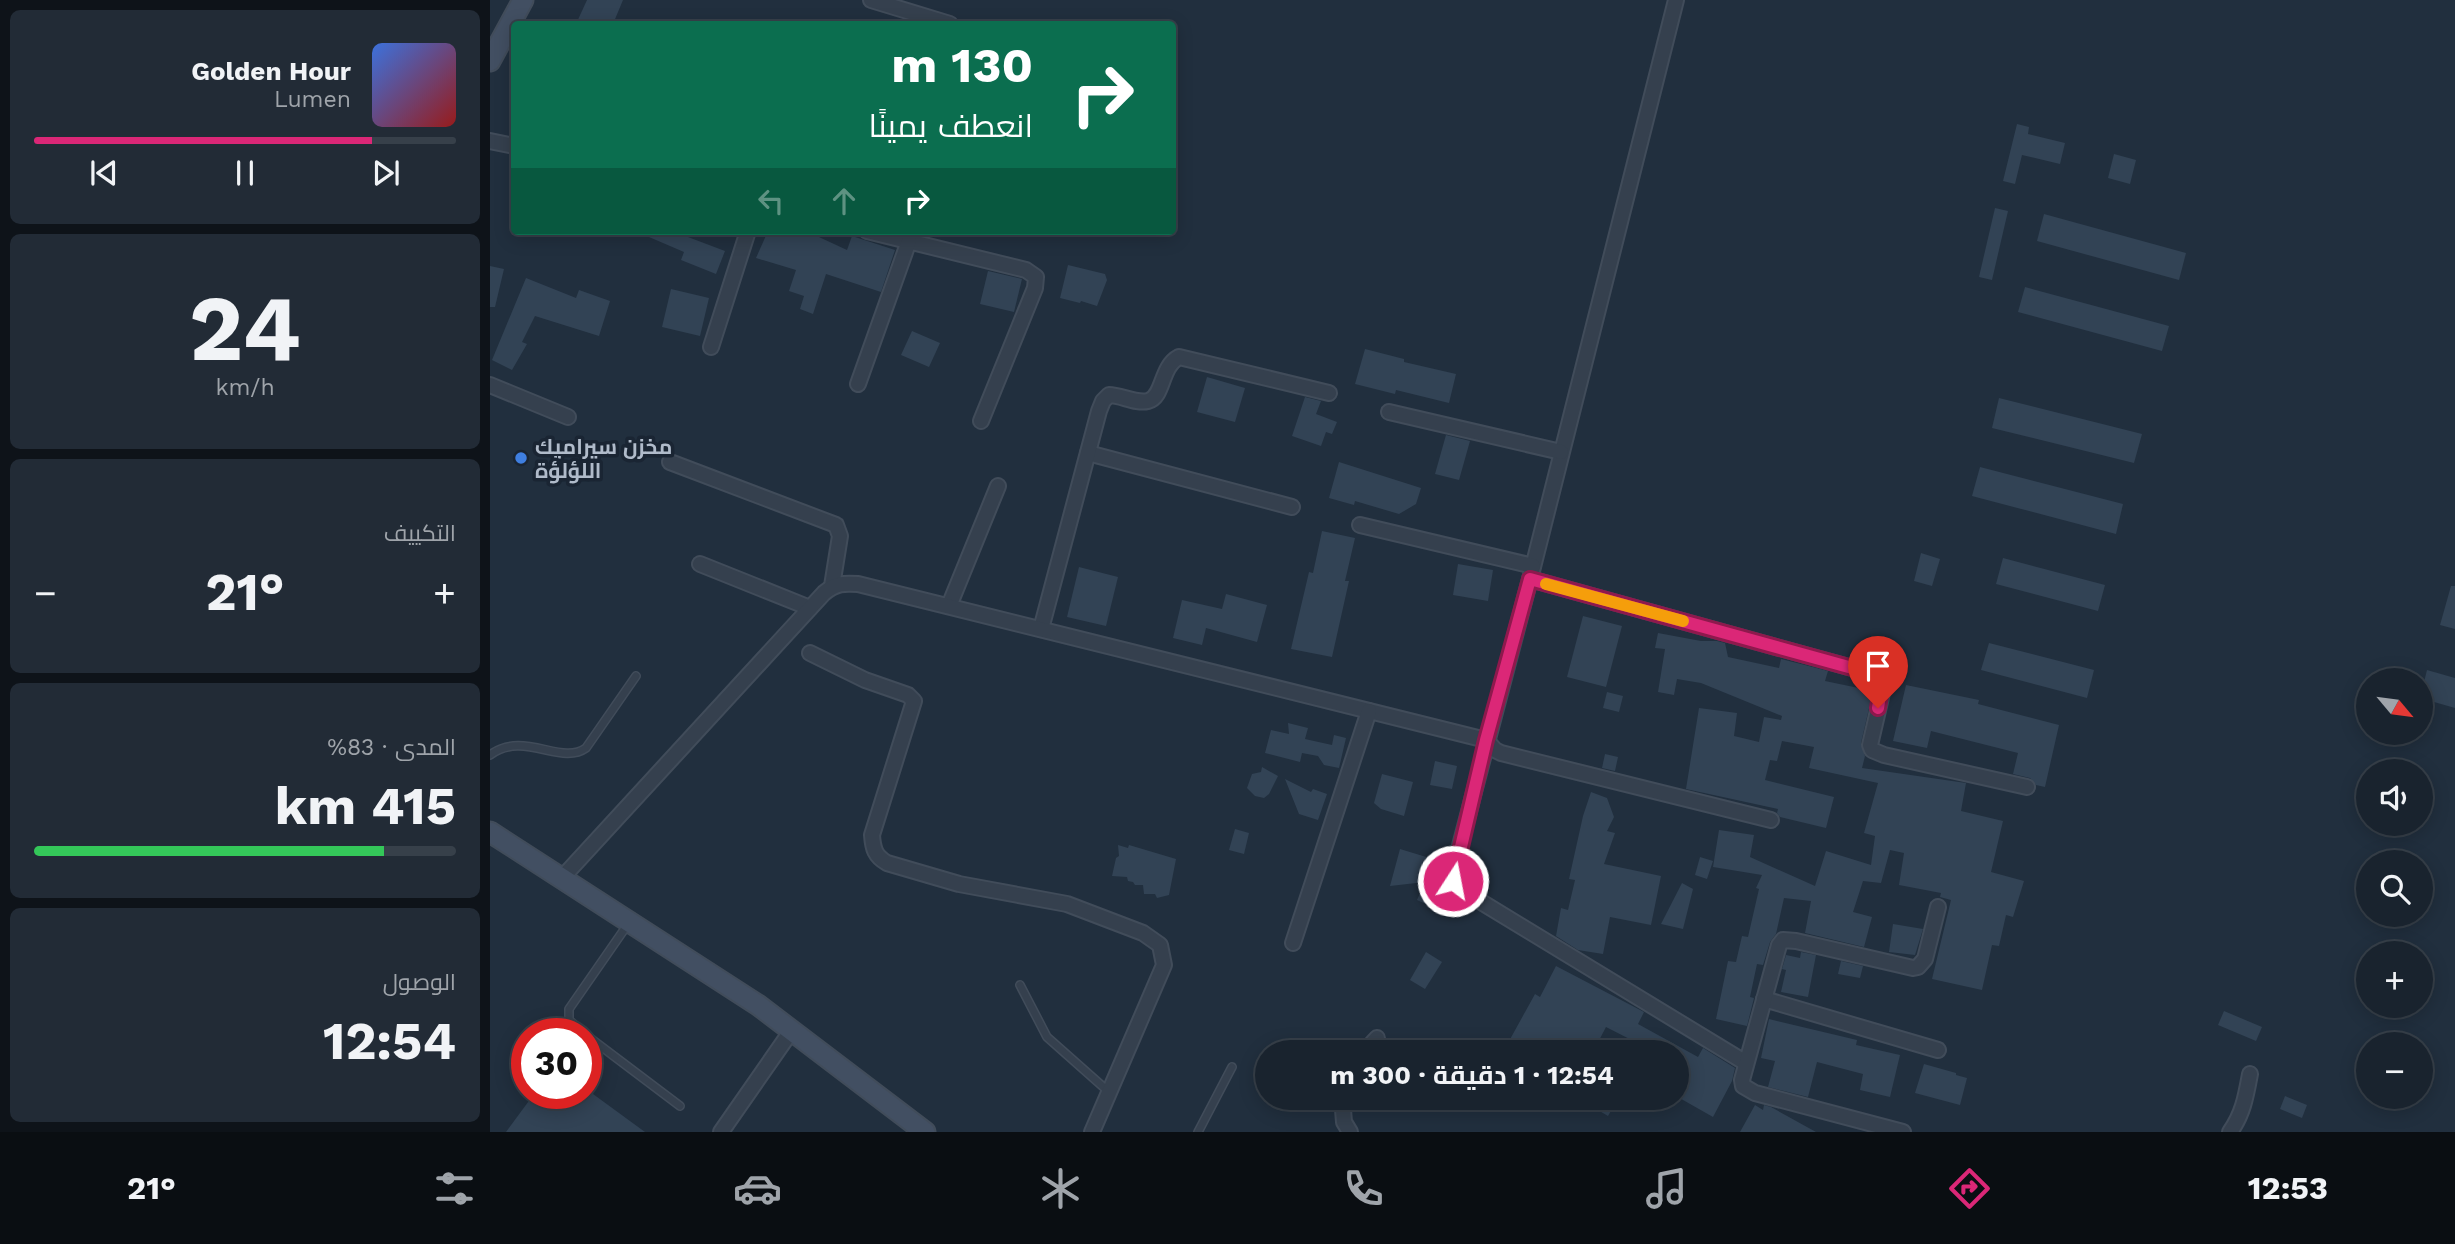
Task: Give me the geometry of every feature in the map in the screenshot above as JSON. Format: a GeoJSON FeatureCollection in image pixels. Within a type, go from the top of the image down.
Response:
{"type":"FeatureCollection","features":[{"type":"Feature","properties":{"kind":"main road"},"geometry":{"type":"LineString","coordinates":[[491,56],[523,0]]}},
{"type":"Feature","properties":{"kind":"main road"},"geometry":{"type":"LineString","coordinates":[[492,836],[758,1005],[925,1132]]}},
{"type":"Feature","properties":{"kind":"street"},"geometry":{"type":"LineString","coordinates":[[871,0],[940,21]]}},
{"type":"Feature","properties":{"kind":"street"},"geometry":{"type":"LineString","coordinates":[[1675,0],[1452,876],[1455,886],[1746,1063]]}},
{"type":"Feature","properties":{"kind":"street"},"geometry":{"type":"LineString","coordinates":[[490,141],[511,145]]}},
{"type":"Feature","properties":{"kind":"street"},"geometry":{"type":"LineString","coordinates":[[711,347],[747,235]]}},
{"type":"Feature","properties":{"kind":"street"},"geometry":{"type":"LineString","coordinates":[[884,235],[1026,270],[1036,277],[1035,288],[981,421]]}},
{"type":"Feature","properties":{"kind":"street"},"geometry":{"type":"LineString","coordinates":[[858,384],[909,241]]}},
{"type":"Feature","properties":{"kind":"street"},"geometry":{"type":"LineString","coordinates":[[1041,629],[1103,401],[1109,395],[1150,401],[1157,395],[1165,370],[1172,360],[1179,357],[1329,393]]}},
{"type":"Feature","properties":{"kind":"street"},"geometry":{"type":"LineString","coordinates":[[490,385],[568,417]]}},
{"type":"Feature","properties":{"kind":"street"},"geometry":{"type":"LineString","coordinates":[[1390,412],[1561,452]]}},
{"type":"Feature","properties":{"kind":"street"},"geometry":{"type":"LineString","coordinates":[[1088,453],[1292,507]]}},
{"type":"Feature","properties":{"kind":"street"},"geometry":{"type":"LineString","coordinates":[[670,462],[836,525],[840,536],[832,586]]}},
{"type":"Feature","properties":{"kind":"street"},"geometry":{"type":"LineString","coordinates":[[949,606],[998,486]]}},
{"type":"Feature","properties":{"kind":"street"},"geometry":{"type":"LineString","coordinates":[[1360,525],[1874,674],[1880,677],[1883,689],[1870,745],[1872,750],[2027,787]]}},
{"type":"Feature","properties":{"kind":"street"},"geometry":{"type":"LineString","coordinates":[[700,564],[810,608]]}},
{"type":"Feature","properties":{"kind":"street"},"geometry":{"type":"LineString","coordinates":[[561,879],[810,608],[832,586],[842,583],[858,584],[949,606],[1486,740],[1501,753],[1771,820]]}},
{"type":"Feature","properties":{"kind":"street"},"geometry":{"type":"LineString","coordinates":[[810,653],[865,680],[908,695],[914,701],[872,835],[873,848],[879,858],[887,863],[959,884],[1067,904],[1143,933],[1160,945],[1164,965],[1092,1132]]}},
{"type":"Feature","properties":{"kind":"street"},"geometry":{"type":"LineString","coordinates":[[1293,943],[1369,711]]}},
{"type":"Feature","properties":{"kind":"street"},"geometry":{"type":"LineString","coordinates":[[1903,1132],[1748,1090],[1743,1086],[1742,1080],[1779,945],[1783,940],[1918,967],[1925,959],[1938,907]]}},
{"type":"Feature","properties":{"kind":"street"},"geometry":{"type":"LineString","coordinates":[[1764,999],[1938,1049]]}},
{"type":"Feature","properties":{"kind":"street"},"geometry":{"type":"LineString","coordinates":[[721,1132],[792,1030]]}},
{"type":"Feature","properties":{"kind":"street"},"geometry":{"type":"LineString","coordinates":[[2230,1132],[2245,1103],[2250,1074]]}},
{"type":"Feature","properties":{"kind":"street"},"geometry":{"type":"LineString","coordinates":[[1343,1110],[1344,1122],[1350,1132]]}},
{"type":"Feature","properties":{"kind":"lane"},"geometry":{"type":"LineString","coordinates":[[490,755],[517,744],[555,751],[580,752],[586,748],[636,676]]}},
{"type":"Feature","properties":{"kind":"lane"},"geometry":{"type":"LineString","coordinates":[[569,1018],[569,1009],[630,922]]}},
{"type":"Feature","properties":{"kind":"lane"},"geometry":{"type":"LineString","coordinates":[[1020,985],[1046,1037],[1109,1093]]}},
{"type":"Feature","properties":{"kind":"lane"},"geometry":{"type":"LineString","coordinates":[[602,1047],[680,1106]]}},
{"type":"Feature","properties":{"kind":"lane"},"geometry":{"type":"LineString","coordinates":[[1198,1132],[1232,1068]]}},
{"type":"Feature","properties":{"kind":"building"},"geometry":{"type":"Polygon","coordinates":[[[587,0],[623,0],[614,21],[577,21],[587,0]]]}},
{"type":"Feature","properties":{"kind":"building"},"geometry":{"type":"Polygon","coordinates":[[[2017,124],[2029,127],[2028,134],[2065,143],[2060,164],[2022,155],[2015,184],[2003,181],[2017,124]]]}},
{"type":"Feature","properties":{"kind":"building"},"geometry":{"type":"Polygon","coordinates":[[[2114,154],[2136,160],[2130,184],[2108,178],[2114,154]]]}},
{"type":"Feature","properties":{"kind":"building"},"geometry":{"type":"Polygon","coordinates":[[[1995,208],[2008,211],[1992,280],[1979,277],[1995,208]]]}},
{"type":"Feature","properties":{"kind":"building"},"geometry":{"type":"Polygon","coordinates":[[[2044,214],[2186,253],[2179,280],[2037,241],[2044,214]]]}},
{"type":"Feature","properties":{"kind":"building"},"geometry":{"type":"Polygon","coordinates":[[[644,235],[683,235],[725,251],[716,274],[681,260],[684,252],[644,235]]]}},
{"type":"Feature","properties":{"kind":"building"},"geometry":{"type":"Polygon","coordinates":[[[766,235],[815,235],[847,250],[852,236],[895,250],[881,292],[826,274],[813,314],[800,309],[804,296],[789,291],[796,270],[756,258],[766,235]]]}},
{"type":"Feature","properties":{"kind":"building"},"geometry":{"type":"Polygon","coordinates":[[[1068,265],[1105,274],[1107,280],[1097,306],[1060,298],[1068,265]]]}},
{"type":"Feature","properties":{"kind":"building"},"geometry":{"type":"Polygon","coordinates":[[[490,266],[504,269],[495,307],[490,307],[490,266]]]}},
{"type":"Feature","properties":{"kind":"building"},"geometry":{"type":"Polygon","coordinates":[[[988,271],[1022,279],[1014,312],[980,304],[988,271]]]}},
{"type":"Feature","properties":{"kind":"building"},"geometry":{"type":"Polygon","coordinates":[[[526,278],[576,298],[579,290],[610,301],[599,336],[535,316],[522,342],[527,344],[512,370],[492,360],[526,278]]]}},
{"type":"Feature","properties":{"kind":"building"},"geometry":{"type":"Polygon","coordinates":[[[2025,287],[2169,326],[2162,351],[2018,312],[2025,287]]]}},
{"type":"Feature","properties":{"kind":"building"},"geometry":{"type":"Polygon","coordinates":[[[671,289],[709,298],[700,336],[662,327],[671,289]]]}},
{"type":"Feature","properties":{"kind":"building"},"geometry":{"type":"Polygon","coordinates":[[[912,331],[940,343],[929,367],[901,355],[912,331]]]}},
{"type":"Feature","properties":{"kind":"building"},"geometry":{"type":"Polygon","coordinates":[[[1365,349],[1404,359],[1404,362],[1456,374],[1449,403],[1396,390],[1395,394],[1355,384],[1365,349]]]}},
{"type":"Feature","properties":{"kind":"building"},"geometry":{"type":"Polygon","coordinates":[[[1207,377],[1245,388],[1235,422],[1197,412],[1207,377]]]}},
{"type":"Feature","properties":{"kind":"building"},"geometry":{"type":"Polygon","coordinates":[[[1305,397],[1321,401],[1316,414],[1337,422],[1332,434],[1326,432],[1321,446],[1292,436],[1305,397]]]}},
{"type":"Feature","properties":{"kind":"building"},"geometry":{"type":"Polygon","coordinates":[[[1999,398],[2142,434],[2134,463],[1992,428],[1999,398]]]}},
{"type":"Feature","properties":{"kind":"building"},"geometry":{"type":"Polygon","coordinates":[[[1446,435],[1470,441],[1459,480],[1435,474],[1446,435]]]}},
{"type":"Feature","properties":{"kind":"building"},"geometry":{"type":"Polygon","coordinates":[[[1339,462],[1421,488],[1416,504],[1399,514],[1355,501],[1354,505],[1329,498],[1339,462]]]}},
{"type":"Feature","properties":{"kind":"building"},"geometry":{"type":"Polygon","coordinates":[[[1980,467],[2123,504],[2116,534],[1972,496],[1980,467]]]}},
{"type":"Feature","properties":{"kind":"building"},"geometry":{"type":"Polygon","coordinates":[[[1322,531],[1355,538],[1345,581],[1349,581],[1332,657],[1291,649],[1309,572],[1313,573],[1322,531]]]}},
{"type":"Feature","properties":{"kind":"building"},"geometry":{"type":"Polygon","coordinates":[[[1921,553],[1940,559],[1932,586],[1914,581],[1921,553]]]}},
{"type":"Feature","properties":{"kind":"building"},"geometry":{"type":"Polygon","coordinates":[[[2003,558],[2105,585],[2098,611],[1996,584],[2003,558]]]}},
{"type":"Feature","properties":{"kind":"building"},"geometry":{"type":"Polygon","coordinates":[[[1458,564],[1493,570],[1488,601],[1453,595],[1458,564]]]}},
{"type":"Feature","properties":{"kind":"building"},"geometry":{"type":"Polygon","coordinates":[[[1079,567],[1118,577],[1106,626],[1067,617],[1079,567]]]}},
{"type":"Feature","properties":{"kind":"building"},"geometry":{"type":"Polygon","coordinates":[[[2451,586],[2455,586],[2455,629],[2440,625],[2451,586]]]}},
{"type":"Feature","properties":{"kind":"building"},"geometry":{"type":"Polygon","coordinates":[[[1226,594],[1267,605],[1257,642],[1206,628],[1202,645],[1173,638],[1182,600],[1222,609],[1226,594]]]}},
{"type":"Feature","properties":{"kind":"building"},"geometry":{"type":"Polygon","coordinates":[[[1583,616],[1622,626],[1606,687],[1567,677],[1583,616]]]}},
{"type":"Feature","properties":{"kind":"building"},"geometry":{"type":"Polygon","coordinates":[[[1658,633],[1725,643],[1728,657],[1779,668],[1781,659],[1828,671],[1825,681],[1873,691],[1861,743],[1865,756],[1862,768],[1966,783],[1961,811],[2003,821],[1991,872],[2024,881],[2013,917],[2006,915],[1999,946],[1992,945],[1982,990],[1932,979],[1951,900],[1940,897],[1941,893],[1899,885],[1904,853],[1890,850],[1881,883],[1863,881],[1853,912],[1872,917],[1864,947],[1805,933],[1811,901],[1784,898],[1776,934],[1770,942],[1763,965],[1757,964],[1750,997],[1754,998],[1747,1026],[1716,1019],[1728,961],[1736,962],[1742,936],[1748,937],[1759,889],[1756,888],[1762,875],[1713,867],[1719,830],[1754,835],[1750,857],[1815,886],[1826,851],[1871,865],[1875,836],[1864,833],[1878,783],[1809,768],[1814,747],[1782,741],[1777,761],[1770,760],[1765,780],[1834,797],[1826,828],[1780,817],[1778,809],[1686,789],[1699,708],[1737,713],[1734,736],[1759,742],[1764,717],[1781,720],[1782,716],[1701,683],[1677,679],[1674,695],[1658,692],[1665,649],[1655,648],[1658,633]]]}},
{"type":"Feature","properties":{"kind":"building"},"geometry":{"type":"Polygon","coordinates":[[[1989,643],[2094,670],[2087,698],[1981,670],[1989,643]]]}},
{"type":"Feature","properties":{"kind":"building"},"geometry":{"type":"Polygon","coordinates":[[[2433,672],[2455,678],[2455,708],[2433,702],[2433,672]]]}},
{"type":"Feature","properties":{"kind":"building"},"geometry":{"type":"Polygon","coordinates":[[[1906,685],[1979,700],[1978,704],[2059,725],[2045,787],[2036,785],[2030,778],[2013,774],[2018,753],[1931,731],[1927,748],[1893,741],[1906,685]]]}},
{"type":"Feature","properties":{"kind":"building"},"geometry":{"type":"Polygon","coordinates":[[[1607,692],[1623,696],[1619,712],[1603,708],[1607,692]]]}},
{"type":"Feature","properties":{"kind":"building"},"geometry":{"type":"Polygon","coordinates":[[[1288,723],[1308,728],[1305,739],[1332,745],[1334,735],[1346,738],[1339,768],[1324,765],[1318,756],[1302,753],[1300,762],[1265,753],[1271,730],[1289,734],[1288,723]]]}},
{"type":"Feature","properties":{"kind":"building"},"geometry":{"type":"Polygon","coordinates":[[[1605,754],[1618,757],[1615,771],[1602,768],[1605,754]]]}},
{"type":"Feature","properties":{"kind":"building"},"geometry":{"type":"Polygon","coordinates":[[[1435,761],[1457,766],[1452,789],[1430,785],[1435,761]]]}},
{"type":"Feature","properties":{"kind":"building"},"geometry":{"type":"Polygon","coordinates":[[[1262,767],[1278,776],[1264,798],[1255,796],[1247,788],[1252,774],[1261,772],[1262,767]]]}},
{"type":"Feature","properties":{"kind":"building"},"geometry":{"type":"Polygon","coordinates":[[[1382,774],[1413,782],[1404,816],[1381,809],[1374,803],[1382,774]]]}},
{"type":"Feature","properties":{"kind":"building"},"geometry":{"type":"Polygon","coordinates":[[[1285,779],[1311,792],[1313,789],[1327,794],[1318,820],[1299,814],[1285,779]]]}},
{"type":"Feature","properties":{"kind":"building"},"geometry":{"type":"Polygon","coordinates":[[[1591,792],[1607,798],[1614,817],[1607,831],[1615,833],[1604,864],[1661,876],[1651,925],[1610,917],[1603,954],[1578,950],[1556,936],[1561,908],[1568,910],[1575,880],[1569,879],[1591,792]]]}},
{"type":"Feature","properties":{"kind":"building"},"geometry":{"type":"Polygon","coordinates":[[[1235,829],[1249,833],[1244,854],[1229,850],[1235,829]]]}},
{"type":"Feature","properties":{"kind":"building"},"geometry":{"type":"Polygon","coordinates":[[[1118,845],[1128,848],[1129,845],[1176,859],[1169,895],[1157,898],[1155,894],[1144,894],[1143,885],[1135,885],[1128,881],[1127,877],[1112,876],[1116,858],[1119,856],[1118,845]]]}},
{"type":"Feature","properties":{"kind":"building"},"geometry":{"type":"Polygon","coordinates":[[[1400,849],[1446,863],[1437,896],[1434,895],[1430,906],[1417,900],[1425,882],[1390,886],[1400,849]]]}},
{"type":"Feature","properties":{"kind":"building"},"geometry":{"type":"Polygon","coordinates":[[[1700,857],[1713,861],[1707,879],[1695,875],[1700,857]]]}},
{"type":"Feature","properties":{"kind":"building"},"geometry":{"type":"Polygon","coordinates":[[[1682,883],[1693,889],[1683,929],[1661,924],[1682,883]]]}},
{"type":"Feature","properties":{"kind":"building"},"geometry":{"type":"Polygon","coordinates":[[[1893,924],[1923,929],[1915,955],[1889,952],[1893,924]]]}},
{"type":"Feature","properties":{"kind":"building"},"geometry":{"type":"Polygon","coordinates":[[[1426,952],[1442,962],[1425,989],[1410,980],[1426,952]]]}},
{"type":"Feature","properties":{"kind":"building"},"geometry":{"type":"Polygon","coordinates":[[[1801,952],[1816,955],[1808,997],[1781,992],[1786,955],[1800,958],[1801,952]]]}},
{"type":"Feature","properties":{"kind":"building"},"geometry":{"type":"Polygon","coordinates":[[[1841,961],[1863,966],[1860,978],[1838,974],[1841,961]]]}},
{"type":"Feature","properties":{"kind":"building"},"geometry":{"type":"Polygon","coordinates":[[[1556,966],[1644,1012],[1638,1024],[1667,1040],[1631,1040],[1606,1027],[1599,1040],[1510,1040],[1535,994],[1540,997],[1556,966]]]}},
{"type":"Feature","properties":{"kind":"building"},"geometry":{"type":"Polygon","coordinates":[[[2224,1011],[2262,1027],[2256,1041],[2218,1025],[2224,1011]]]}},
{"type":"Feature","properties":{"kind":"building"},"geometry":{"type":"Polygon","coordinates":[[[1769,1019],[1857,1040],[1856,1045],[1900,1055],[1890,1097],[1860,1090],[1863,1074],[1817,1062],[1808,1097],[1768,1087],[1775,1061],[1761,1058],[1769,1019]]]}},
{"type":"Feature","properties":{"kind":"building"},"geometry":{"type":"Polygon","coordinates":[[[1703,1048],[1735,1068],[1732,1081],[1713,1117],[1689,1103],[1689,1052],[1698,1057],[1703,1048]]]}},
{"type":"Feature","properties":{"kind":"building"},"geometry":{"type":"Polygon","coordinates":[[[1924,1064],[1967,1078],[1960,1105],[1915,1093],[1924,1064]]]}},
{"type":"Feature","properties":{"kind":"building"},"geometry":{"type":"Polygon","coordinates":[[[2285,1096],[2307,1105],[2302,1118],[2280,1109],[2285,1096]]]}},
{"type":"Feature","properties":{"kind":"building"},"geometry":{"type":"Polygon","coordinates":[[[602,1101],[645,1132],[506,1132],[523,1109],[602,1109],[602,1101]]]}},
{"type":"Feature","properties":{"kind":"building"},"geometry":{"type":"Polygon","coordinates":[[[1755,1105],[1763,1110],[1764,1105],[1771,1107],[1816,1132],[1740,1132],[1755,1105]]]}},
{"type":"Feature","properties":{"kind":"building"},"geometry":{"type":"Polygon","coordinates":[[[1598,1110],[1611,1110],[1608,1116],[1598,1110]]]}},
{"type":"Feature","properties":{"kind":"slow traffic"},"geometry":{"type":"LineString","coordinates":[[1546,584],[1683,621]]}},
{"type":"Feature","properties":{"kind":"place","name":"مخزن سيراميك اللؤلؤة"},"geometry":{"type":"Point","coordinates":[521,458]}},
{"type":"Feature","properties":{"kind":"route"},"geometry":{"type":"LineString","coordinates":[[1453,881],[1452,876],[1486,740],[1530,579],[1874,674],[1880,677],[1883,689],[1878,708]]}}]}
